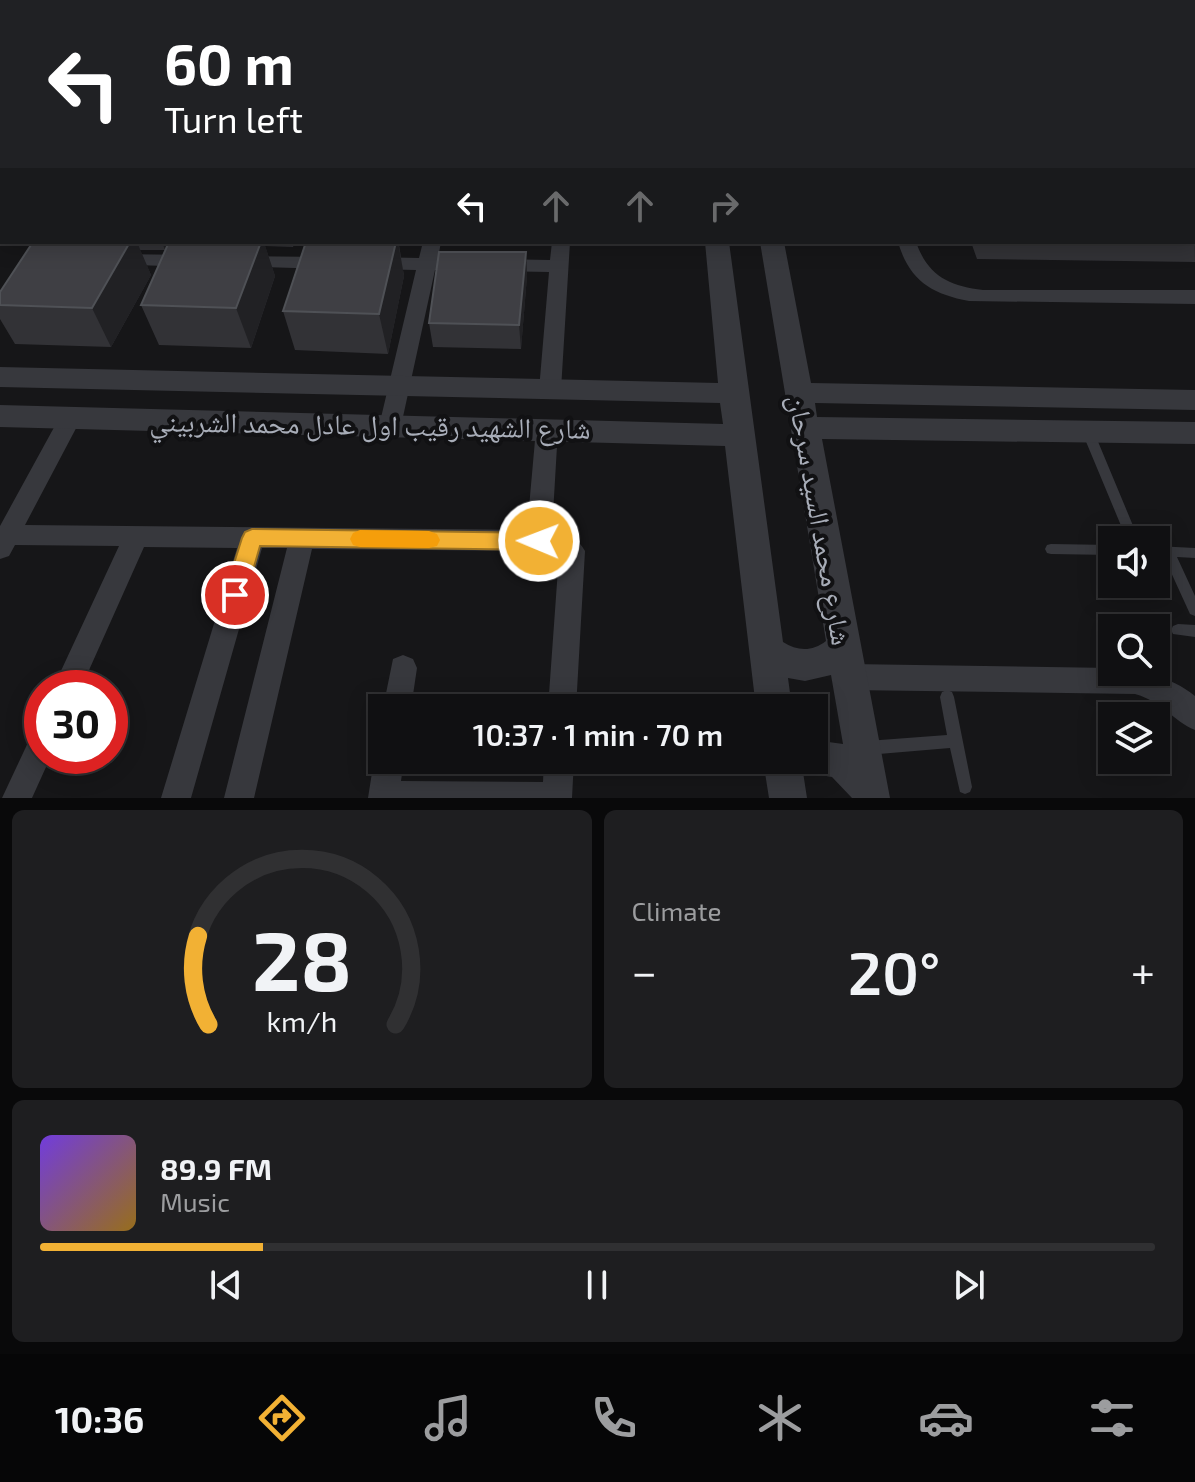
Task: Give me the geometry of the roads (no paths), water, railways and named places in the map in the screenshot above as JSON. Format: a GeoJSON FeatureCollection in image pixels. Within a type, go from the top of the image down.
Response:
{"type":"FeatureCollection","features":[{"type":"Feature","properties":{"kind":"street"},"geometry":{"type":"LineString","coordinates":[[390,426],[432,244]]}},
{"type":"Feature","properties":{"kind":"street"},"geometry":{"type":"LineString","coordinates":[[550,390],[561,244]]}},
{"type":"Feature","properties":{"kind":"street"},"geometry":{"type":"LineString","coordinates":[[717,244],[772,694]]}},
{"type":"Feature","properties":{"kind":"street","name":"شارع محمد السيد سرحان"},"geometry":{"type":"LineString","coordinates":[[772,244],[870,792]]}},
{"type":"Feature","properties":{"kind":"street"},"geometry":{"type":"LineString","coordinates":[[908,244],[917,270],[933,284],[957,294],[983,297],[1195,297]]}},
{"type":"Feature","properties":{"kind":"street"},"geometry":{"type":"LineString","coordinates":[[102,260],[559,266]]}},
{"type":"Feature","properties":{"kind":"street","name":"شارع الشهيد رقيب اول عادل محمد الشربيني"},"geometry":{"type":"LineString","coordinates":[[0,377],[733,393]]}},
{"type":"Feature","properties":{"kind":"street"},"geometry":{"type":"LineString","coordinates":[[797,393],[1195,400]]}},
{"type":"Feature","properties":{"kind":"street","name":"شارع الشهيد رقيب اول عادل محمد الشربيني"},"geometry":{"type":"LineString","coordinates":[[0,416],[739,435]]}},
{"type":"Feature","properties":{"kind":"street"},"geometry":{"type":"LineString","coordinates":[[4,542],[71,417]]}},
{"type":"Feature","properties":{"kind":"street"},"geometry":{"type":"LineString","coordinates":[[804,428],[1195,433]]}},
{"type":"Feature","properties":{"kind":"street"},"geometry":{"type":"LineString","coordinates":[[539,541],[547,429]]}},
{"type":"Feature","properties":{"kind":"street"},"geometry":{"type":"LineString","coordinates":[[4,542],[136,536],[559,541],[572,551],[563,694]]}},
{"type":"Feature","properties":{"kind":"street"},"geometry":{"type":"LineString","coordinates":[[75,670],[136,536]]}},
{"type":"Feature","properties":{"kind":"street"},"geometry":{"type":"LineString","coordinates":[[176,798],[252,538]]}},
{"type":"Feature","properties":{"kind":"street"},"geometry":{"type":"LineString","coordinates":[[239,798],[302,538]]}},
{"type":"Feature","properties":{"kind":"street"},"geometry":{"type":"LineString","coordinates":[[766,650],[778,659],[807,666],[834,657],[846,662],[1135,681],[1173,696],[1195,716]]}},
{"type":"Feature","properties":{"kind":"street"},"geometry":{"type":"LineString","coordinates":[[399,694],[403,668]]}},
{"type":"Feature","properties":{"kind":"street"},"geometry":{"type":"LineString","coordinates":[[828,760],[833,758],[847,764],[870,792]]}},
{"type":"Feature","properties":{"kind":"street"},"geometry":{"type":"LineString","coordinates":[[17,798],[28,774]]}},
{"type":"Feature","properties":{"kind":"street"},"geometry":{"type":"LineString","coordinates":[[387,774],[383,797],[557,797],[558,774]]}},
{"type":"Feature","properties":{"kind":"lane"},"geometry":{"type":"LineString","coordinates":[[1088,432],[1127,526]]}},
{"type":"Feature","properties":{"kind":"lane"},"geometry":{"type":"LineString","coordinates":[[1051,549],[1098,550]]}},
{"type":"Feature","properties":{"kind":"lane"},"geometry":{"type":"LineString","coordinates":[[1170,552],[1195,553]]}},
{"type":"Feature","properties":{"kind":"lane"},"geometry":{"type":"LineString","coordinates":[[1170,566],[1195,610]]}},
{"type":"Feature","properties":{"kind":"lane"},"geometry":{"type":"LineString","coordinates":[[1178,630],[1195,631]]}},
{"type":"Feature","properties":{"kind":"lane"},"geometry":{"type":"LineString","coordinates":[[947,697],[965,787]]}},
{"type":"Feature","properties":{"kind":"lane"},"geometry":{"type":"LineString","coordinates":[[862,749],[956,741]]}}]}
